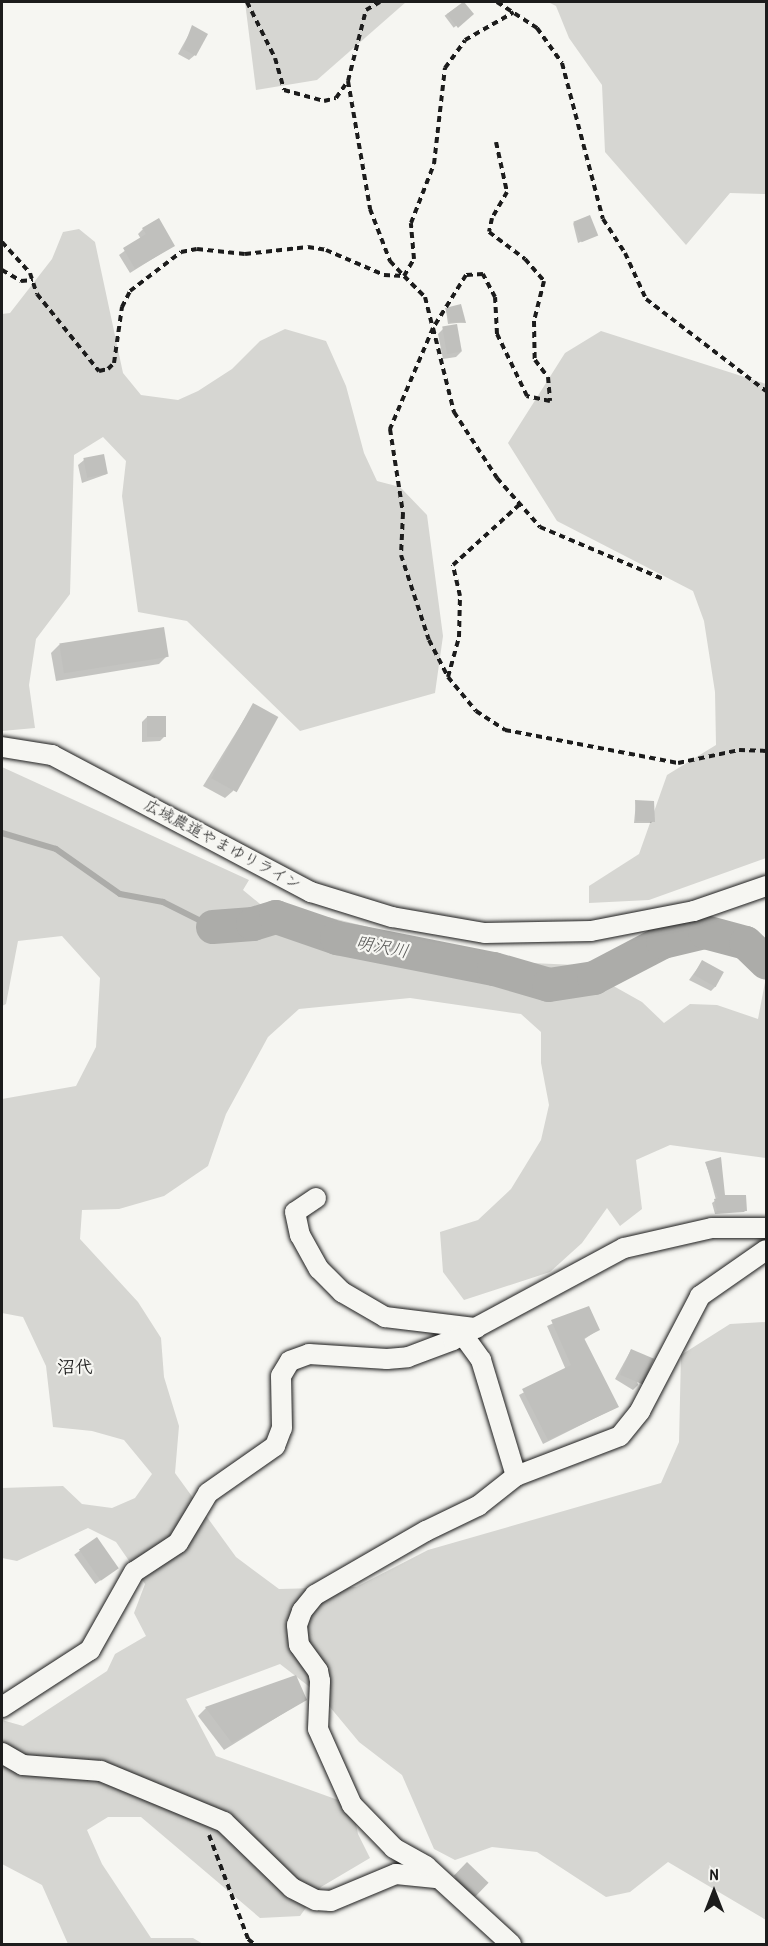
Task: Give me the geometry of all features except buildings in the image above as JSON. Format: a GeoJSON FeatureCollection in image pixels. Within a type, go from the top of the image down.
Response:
{"type":"FeatureCollection","features":[{"type":"Feature","properties":{"kind":"street","name":"広域農道やまゆりライン"},"geometry":{"type":"LineString","coordinates":[[2,747],[52,755],[311,892],[392,917],[485,933],[591,931],[694,911],[766,886]]}},
{"type":"Feature","properties":{"kind":"street"},"geometry":{"type":"LineString","coordinates":[[316,1198],[295,1212],[300,1235],[319,1269],[342,1292],[385,1317],[470,1331]]}},
{"type":"Feature","properties":{"kind":"street"},"geometry":{"type":"LineString","coordinates":[[2,1707],[90,1650],[134,1572],[178,1543],[208,1493],[274,1446],[282,1428],[281,1376],[290,1361],[309,1354],[397,1359],[432,1349],[470,1331],[624,1248],[712,1228],[766,1227]]}},
{"type":"Feature","properties":{"kind":"street"},"geometry":{"type":"LineString","coordinates":[[511,1944],[421,1862],[394,1848],[352,1805],[318,1729],[320,1681],[318,1671],[302,1654],[297,1625],[302,1611],[315,1595],[426,1531],[478,1506],[516,1476],[620,1436],[640,1411],[700,1296],[766,1250]]}},
{"type":"Feature","properties":{"kind":"street"},"geometry":{"type":"LineString","coordinates":[[470,1331],[516,1476]]}},
{"type":"Feature","properties":{"kind":"street"},"geometry":{"type":"LineString","coordinates":[[2,1753],[24,1765],[101,1772],[200,1812],[235,1829],[292,1888],[316,1900],[331,1901],[396,1874],[436,1878]]}},
{"type":"Feature","properties":{"kind":"path"},"geometry":{"type":"LineString","coordinates":[[247,2],[275,58],[284,90],[316,100],[332,100],[348,81]]}},
{"type":"Feature","properties":{"kind":"path"},"geometry":{"type":"LineString","coordinates":[[380,2],[366,10],[348,81],[369,209],[390,261],[425,297],[454,412],[497,478],[540,527],[663,579]]}},
{"type":"Feature","properties":{"kind":"path"},"geometry":{"type":"LineString","coordinates":[[497,2],[505,4],[537,28],[562,63],[603,219],[625,254],[646,299],[766,391]]}},
{"type":"Feature","properties":{"kind":"path"},"geometry":{"type":"LineString","coordinates":[[404,276],[414,259],[411,223],[434,164],[445,68],[465,39],[514,12]]}},
{"type":"Feature","properties":{"kind":"path"},"geometry":{"type":"LineString","coordinates":[[496,141],[507,192],[492,218],[489,232],[525,259],[544,280],[534,321],[535,360],[548,377],[550,400],[527,396],[497,334],[495,297],[483,274],[465,275],[433,328],[390,429],[403,513],[401,555],[429,640],[448,677],[476,711],[505,730],[678,764],[739,750],[766,751]]}},
{"type":"Feature","properties":{"kind":"path"},"geometry":{"type":"LineString","coordinates":[[2,242],[33,280],[37,294],[91,364],[104,371],[111,367],[116,358],[122,307],[129,291],[181,252],[197,249],[245,254],[308,247],[326,250],[384,275],[404,276]]}},
{"type":"Feature","properties":{"kind":"path"},"geometry":{"type":"LineString","coordinates":[[2,270],[21,281],[33,280]]}},
{"type":"Feature","properties":{"kind":"path"},"geometry":{"type":"LineString","coordinates":[[448,677],[459,637],[460,596],[453,565],[520,504]]}},
{"type":"Feature","properties":{"kind":"path"},"geometry":{"type":"LineString","coordinates":[[200,1812],[254,1944]]}},
{"type":"Feature","properties":{"kind":"shaded area"},"geometry":{"type":"Polygon","coordinates":[[[245,2],[406,2],[317,80],[256,90],[245,2]]]}},
{"type":"Feature","properties":{"kind":"shaded area"},"geometry":{"type":"Polygon","coordinates":[[[548,2],[766,2],[766,194],[730,193],[686,245],[605,152],[602,85],[569,38],[556,6],[548,2]]]}},
{"type":"Feature","properties":{"kind":"shaded area"},"geometry":{"type":"Polygon","coordinates":[[[79,229],[95,242],[123,373],[141,395],[178,400],[198,391],[232,369],[260,341],[285,329],[326,341],[346,386],[364,453],[377,481],[400,487],[427,515],[443,636],[435,693],[300,731],[187,621],[138,612],[122,496],[126,461],[103,437],[74,455],[70,594],[36,639],[29,685],[35,728],[2,731],[2,314],[10,313],[52,259],[63,232],[79,229]]]}},
{"type":"Feature","properties":{"kind":"shaded area"},"geometry":{"type":"Polygon","coordinates":[[[601,331],[766,384],[766,858],[649,900],[589,903],[589,886],[639,854],[667,775],[716,745],[715,692],[704,621],[693,591],[557,521],[508,443],[565,353],[601,331]]]}},
{"type":"Feature","properties":{"kind":"shaded area"},"geometry":{"type":"Polygon","coordinates":[[[2,767],[249,880],[243,890],[276,917],[328,917],[509,962],[576,965],[642,1002],[664,1023],[690,1004],[717,1005],[758,1019],[766,977],[766,1158],[670,1145],[636,1160],[642,1209],[620,1226],[607,1208],[582,1243],[550,1272],[464,1300],[443,1272],[440,1232],[478,1220],[511,1189],[541,1140],[549,1105],[541,1063],[541,1032],[521,1014],[410,998],[299,1009],[268,1037],[226,1114],[208,1166],[164,1196],[119,1209],[82,1210],[80,1239],[138,1302],[161,1338],[164,1377],[179,1426],[175,1473],[236,1557],[279,1589],[356,1587],[428,1550],[661,1483],[679,1442],[681,1355],[730,1324],[766,1322],[766,1920],[668,1862],[630,1892],[606,1897],[537,1852],[492,1847],[455,1860],[434,1849],[402,1775],[359,1742],[320,1695],[280,1664],[186,1699],[216,1756],[352,1805],[358,1834],[370,1858],[321,1887],[300,1916],[260,1918],[141,1817],[108,1817],[87,1830],[102,1864],[151,1938],[193,1938],[203,1944],[68,1944],[42,1885],[2,1864],[2,1720],[23,1726],[107,1671],[115,1654],[146,1636],[134,1613],[145,1584],[116,1542],[88,1528],[17,1561],[2,1558],[2,1488],[63,1486],[82,1504],[112,1508],[135,1498],[152,1474],[124,1440],[92,1431],[53,1427],[46,1366],[23,1317],[2,1313],[2,1099],[76,1086],[96,1047],[100,978],[62,936],[18,941],[6,1004],[2,1006],[2,767]]]}},
{"type":"Feature","properties":{"kind":"waterway","name":"明沢川"},"geometry":{"type":"LineString","coordinates":[[2,833],[56,849],[120,894],[163,902],[213,927]]}},
{"type":"Feature","properties":{"kind":"waterway","name":"明沢川"},"geometry":{"type":"LineString","coordinates":[[213,927],[253,924],[276,917],[337,938],[494,969],[549,985],[594,978],[663,942],[705,932],[746,943],[766,962]]}},
{"type":"Feature","properties":{"kind":"district","name":"沼代"},"geometry":{"type":"Point","coordinates":[75,1367]}}]}
